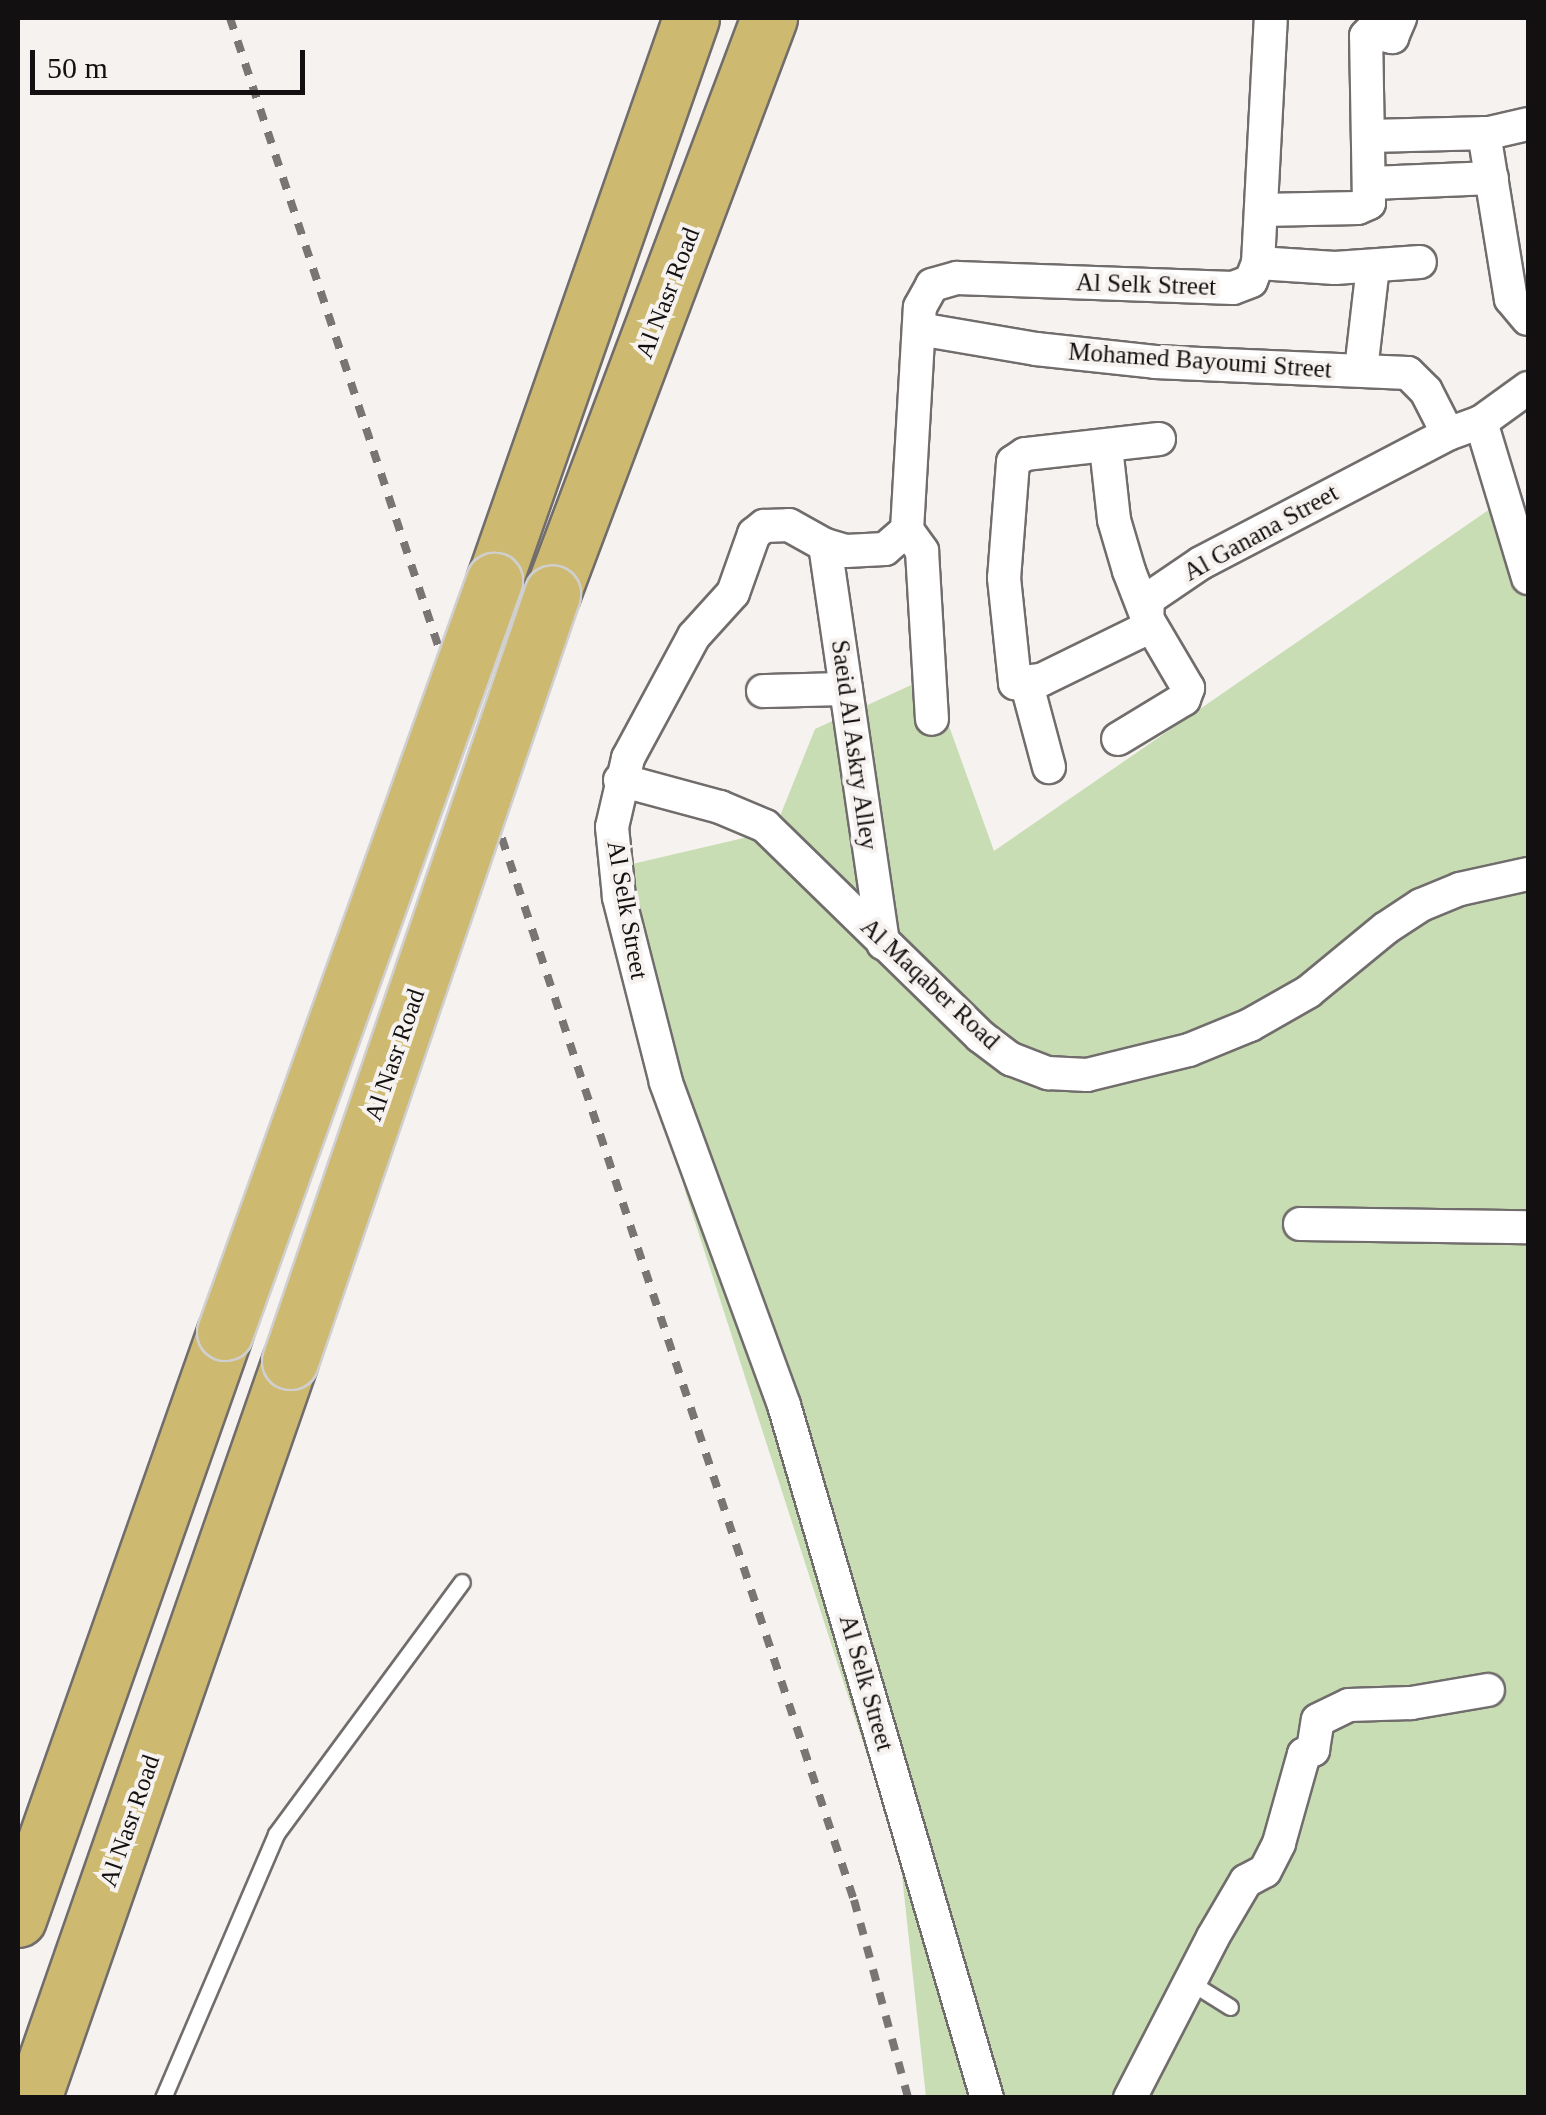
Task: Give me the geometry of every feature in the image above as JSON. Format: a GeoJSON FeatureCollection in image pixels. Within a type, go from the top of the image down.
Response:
{"type":"FeatureCollection","features":[{"type":"Feature","properties":{"kind":"highway"},"geometry":{"type":"LineString","coordinates":[[18,1919],[691,18]]}},
{"type":"Feature","properties":{"kind":"highway","name":"Al Nasr Road"},"geometry":{"type":"LineString","coordinates":[[33,2098],[552,594],[770,18]]}},
{"type":"Feature","properties":{"kind":"street"},"geometry":{"type":"LineString","coordinates":[[1271,18],[1258,263],[1374,267],[1420,262]]}},
{"type":"Feature","properties":{"kind":"street"},"geometry":{"type":"LineString","coordinates":[[1261,210],[1364,207],[1372,198],[1366,36],[1370,32],[1392,37],[1400,18]]}},
{"type":"Feature","properties":{"kind":"street"},"geometry":{"type":"LineString","coordinates":[[1370,136],[1484,132],[1528,124]]}},
{"type":"Feature","properties":{"kind":"street"},"geometry":{"type":"LineString","coordinates":[[1484,132],[1511,298],[1528,319]]}},
{"type":"Feature","properties":{"kind":"street"},"geometry":{"type":"LineString","coordinates":[[1372,183],[1492,178]]}},
{"type":"Feature","properties":{"kind":"street","name":"Al Selk Street"},"geometry":{"type":"LineString","coordinates":[[987,2098],[784,1405],[691,1158],[648,1021],[619,897],[612,827],[620,780],[646,720],[694,636],[733,593],[754,534],[776,524],[824,546],[846,551],[885,549],[906,530],[923,294],[944,279],[1233,288],[1251,280],[1258,263]]}},
{"type":"Feature","properties":{"kind":"street"},"geometry":{"type":"LineString","coordinates":[[1362,370],[1374,267]]}},
{"type":"Feature","properties":{"kind":"street","name":"Mohamed Bayoumi Street"},"geometry":{"type":"LineString","coordinates":[[919,329],[1036,349],[1155,362],[1408,373],[1419,380],[1448,434]]}},
{"type":"Feature","properties":{"kind":"street","name":"Al Ganana Street"},"geometry":{"type":"LineString","coordinates":[[1021,684],[1139,632],[1148,620],[1148,599],[1201,563],[1448,434],[1481,422],[1528,388]]}},
{"type":"Feature","properties":{"kind":"street"},"geometry":{"type":"LineString","coordinates":[[1481,422],[1528,578]]}},
{"type":"Feature","properties":{"kind":"street"},"geometry":{"type":"LineString","coordinates":[[1049,767],[1021,684],[1004,578],[1011,469],[1025,454],[1158,439]]}},
{"type":"Feature","properties":{"kind":"street"},"geometry":{"type":"LineString","coordinates":[[1106,447],[1114,520],[1148,620],[1186,683],[1187,694],[1118,739]]}},
{"type":"Feature","properties":{"kind":"street"},"geometry":{"type":"LineString","coordinates":[[906,530],[922,552],[932,720]]}},
{"type":"Feature","properties":{"kind":"street","name":"Saeid Al Askry Alley"},"geometry":{"type":"LineString","coordinates":[[824,546],[884,944]]}},
{"type":"Feature","properties":{"kind":"street"},"geometry":{"type":"LineString","coordinates":[[763,691],[846,689]]}},
{"type":"Feature","properties":{"kind":"street","name":"Al Maqaber Road"},"geometry":{"type":"LineString","coordinates":[[620,780],[720,807],[765,826],[785,840],[884,944],[1011,1059],[1048,1072],[1087,1075],[1189,1050],[1250,1025],[1308,992],[1386,928],[1421,905],[1460,889],[1528,874]]}},
{"type":"Feature","properties":{"kind":"street"},"geometry":{"type":"LineString","coordinates":[[1300,1224],[1528,1227]]}},
{"type":"Feature","properties":{"kind":"street"},"geometry":{"type":"LineString","coordinates":[[1130,2098],[1246,1881],[1264,1871],[1279,1843],[1304,1754],[1313,1750],[1318,1720],[1349,1705],[1411,1703],[1488,1690]]}},
{"type":"Feature","properties":{"kind":"lane"},"geometry":{"type":"LineString","coordinates":[[164,2098],[276,1834],[462,1582]]}},
{"type":"Feature","properties":{"kind":"lane"},"geometry":{"type":"LineString","coordinates":[[1190,1982],[1230,2007]]}},
{"type":"Feature","properties":{"kind":"green space"},"geometry":{"type":"Polygon","coordinates":[[[1519,489],[1528,517],[1528,2097],[926,2097],[900,1857],[686,1194],[598,872],[774,831],[815,729],[931,676],[994,851],[1519,489]]]}},
{"type":"Feature","properties":{"kind":"railway"},"geometry":{"type":"LineString","coordinates":[[230,18],[854,1900],[908,2098]]}}]}
